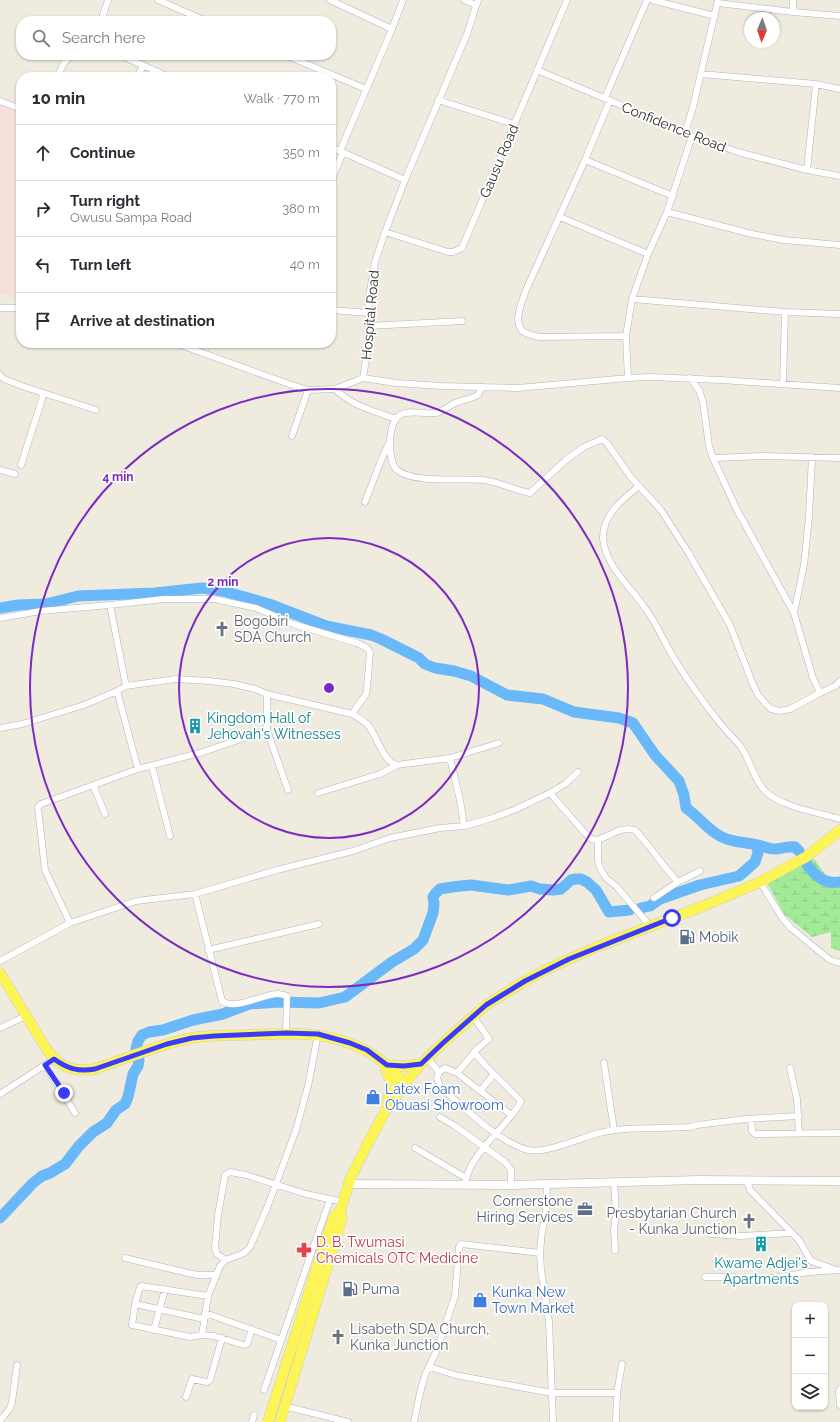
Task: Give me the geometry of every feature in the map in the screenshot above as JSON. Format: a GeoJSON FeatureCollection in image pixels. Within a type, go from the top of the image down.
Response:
{"type":"FeatureCollection","features":[{"type":"Feature","properties":{"kind":"main road"},"geometry":{"type":"LineString","coordinates":[[268,1422],[334,1217],[341,1207],[349,1184],[368,1143],[386,1110],[405,1083],[424,1061],[486,1005],[545,970],[598,946],[706,905],[760,882],[806,857],[840,830]]}},
{"type":"Feature","properties":{"kind":"main road"},"geometry":{"type":"LineString","coordinates":[[0,974],[46,1050],[50,1062],[73,1070],[83,1071],[95,1069],[167,1044],[192,1038],[286,1033],[318,1034],[350,1043],[367,1050],[385,1063],[405,1083]]}},
{"type":"Feature","properties":{"kind":"main road"},"geometry":{"type":"LineString","coordinates":[[385,1063],[404,1066],[424,1061]]}},
{"type":"Feature","properties":{"kind":"main road"},"geometry":{"type":"LineString","coordinates":[[385,1063],[391,1083],[386,1110]]}},
{"type":"Feature","properties":{"kind":"main road"},"geometry":{"type":"LineString","coordinates":[[280,1422],[342,1218],[341,1207]]}},
{"type":"Feature","properties":{"kind":"street"},"geometry":{"type":"LineString","coordinates":[[103,16],[108,0]]}},
{"type":"Feature","properties":{"kind":"street"},"geometry":{"type":"LineString","coordinates":[[158,0],[195,16]]}},
{"type":"Feature","properties":{"kind":"street"},"geometry":{"type":"LineString","coordinates":[[330,0],[392,29]]}},
{"type":"Feature","properties":{"kind":"street"},"geometry":{"type":"LineString","coordinates":[[336,166],[403,0]]}},
{"type":"Feature","properties":{"kind":"street"},"geometry":{"type":"LineString","coordinates":[[464,0],[477,3]]}},
{"type":"Feature","properties":{"kind":"street","name":"Gausu Road"},"geometry":{"type":"LineString","coordinates":[[385,232],[448,252],[453,252],[462,248],[502,155],[536,70],[567,0]]}},
{"type":"Feature","properties":{"kind":"street"},"geometry":{"type":"LineString","coordinates":[[626,336],[539,337],[522,331],[518,318],[526,290],[534,270],[560,217],[585,160],[646,0]]}},
{"type":"Feature","properties":{"kind":"street"},"geometry":{"type":"LineString","coordinates":[[652,0],[715,16]]}},
{"type":"Feature","properties":{"kind":"street"},"geometry":{"type":"LineString","coordinates":[[793,0],[793,12]]}},
{"type":"Feature","properties":{"kind":"street"},"geometry":{"type":"LineString","coordinates":[[685,133],[701,74],[718,1],[793,12],[840,16]]}},
{"type":"Feature","properties":{"kind":"street","name":"Hospital Road"},"geometry":{"type":"LineString","coordinates":[[189,348],[308,390],[335,389],[363,378],[368,347],[369,297],[375,262],[405,180],[467,34],[477,3]]}},
{"type":"Feature","properties":{"kind":"street"},"geometry":{"type":"LineString","coordinates":[[60,72],[67,60]]}},
{"type":"Feature","properties":{"kind":"street"},"geometry":{"type":"LineString","coordinates":[[131,60],[158,72]]}},
{"type":"Feature","properties":{"kind":"street"},"geometry":{"type":"LineString","coordinates":[[297,60],[326,72]]}},
{"type":"Feature","properties":{"kind":"street"},"geometry":{"type":"LineString","coordinates":[[140,72],[144,66]]}},
{"type":"Feature","properties":{"kind":"street","name":"Confidence Road"},"geometry":{"type":"LineString","coordinates":[[536,70],[608,99],[692,136],[738,152],[806,170],[840,176]]}},
{"type":"Feature","properties":{"kind":"street"},"geometry":{"type":"LineString","coordinates":[[701,74],[816,84],[840,89]]}},
{"type":"Feature","properties":{"kind":"street"},"geometry":{"type":"LineString","coordinates":[[336,76],[366,89]]}},
{"type":"Feature","properties":{"kind":"street"},"geometry":{"type":"LineString","coordinates":[[806,170],[816,84]]}},
{"type":"Feature","properties":{"kind":"street"},"geometry":{"type":"LineString","coordinates":[[438,100],[514,124]]}},
{"type":"Feature","properties":{"kind":"street"},"geometry":{"type":"LineString","coordinates":[[0,101],[16,107]]}},
{"type":"Feature","properties":{"kind":"street"},"geometry":{"type":"LineString","coordinates":[[628,378],[626,336],[632,299],[648,254],[673,196],[692,136]]}},
{"type":"Feature","properties":{"kind":"street"},"geometry":{"type":"LineString","coordinates":[[336,150],[405,180]]}},
{"type":"Feature","properties":{"kind":"street"},"geometry":{"type":"LineString","coordinates":[[585,160],[673,196]]}},
{"type":"Feature","properties":{"kind":"street"},"geometry":{"type":"LineString","coordinates":[[667,212],[752,234],[784,240],[840,245]]}},
{"type":"Feature","properties":{"kind":"street"},"geometry":{"type":"LineString","coordinates":[[560,217],[648,254]]}},
{"type":"Feature","properties":{"kind":"street"},"geometry":{"type":"LineString","coordinates":[[632,299],[785,312],[840,314]]}},
{"type":"Feature","properties":{"kind":"street"},"geometry":{"type":"LineString","coordinates":[[0,308],[16,308]]}},
{"type":"Feature","properties":{"kind":"street"},"geometry":{"type":"LineString","coordinates":[[336,310],[369,313]]}},
{"type":"Feature","properties":{"kind":"street"},"geometry":{"type":"LineString","coordinates":[[783,384],[785,312]]}},
{"type":"Feature","properties":{"kind":"street"},"geometry":{"type":"LineString","coordinates":[[369,326],[462,321]]}},
{"type":"Feature","properties":{"kind":"street"},"geometry":{"type":"LineString","coordinates":[[0,375],[10,381],[96,410]]}},
{"type":"Feature","properties":{"kind":"street"},"geometry":{"type":"LineString","coordinates":[[363,378],[396,383],[526,388],[628,378],[690,378],[840,388]]}},
{"type":"Feature","properties":{"kind":"street"},"geometry":{"type":"LineString","coordinates":[[690,378],[699,390],[703,402],[709,446],[713,458],[737,510],[794,612],[813,678],[820,693]]}},
{"type":"Feature","properties":{"kind":"street"},"geometry":{"type":"LineString","coordinates":[[482,387],[478,395],[456,403],[438,412],[404,413],[396,419],[392,426],[390,442],[392,460],[396,469],[403,473],[429,478],[454,481],[482,480],[496,482],[530,493],[567,459],[602,439],[607,443],[630,476],[661,510],[688,552],[730,625],[752,682],[758,695],[766,704],[771,709],[780,711],[790,709],[835,686],[840,681]]}},
{"type":"Feature","properties":{"kind":"street"},"geometry":{"type":"LineString","coordinates":[[335,389],[348,400],[357,405],[396,419]]}},
{"type":"Feature","properties":{"kind":"street"},"geometry":{"type":"LineString","coordinates":[[292,436],[308,390]]}},
{"type":"Feature","properties":{"kind":"street"},"geometry":{"type":"LineString","coordinates":[[21,465],[44,393]]}},
{"type":"Feature","properties":{"kind":"street"},"geometry":{"type":"LineString","coordinates":[[365,502],[390,442]]}},
{"type":"Feature","properties":{"kind":"street"},"geometry":{"type":"LineString","coordinates":[[713,458],[763,456],[840,458]]}},
{"type":"Feature","properties":{"kind":"street"},"geometry":{"type":"LineString","coordinates":[[794,612],[804,565],[809,517],[812,457]]}},
{"type":"Feature","properties":{"kind":"street"},"geometry":{"type":"LineString","coordinates":[[0,470],[15,474]]}},
{"type":"Feature","properties":{"kind":"street"},"geometry":{"type":"LineString","coordinates":[[639,486],[615,507],[606,523],[603,537],[605,550],[614,567],[645,608],[676,662],[695,691],[741,747],[765,792],[788,804],[840,819]]}},
{"type":"Feature","properties":{"kind":"street"},"geometry":{"type":"LineString","coordinates":[[0,618],[41,611],[110,605],[164,598],[214,599],[256,608],[293,624],[357,643],[367,648],[371,656],[366,694],[352,714]]}},
{"type":"Feature","properties":{"kind":"street"},"geometry":{"type":"LineString","coordinates":[[110,605],[126,686]]}},
{"type":"Feature","properties":{"kind":"street"},"geometry":{"type":"LineString","coordinates":[[0,728],[22,724],[84,705],[126,686],[176,679],[209,680],[234,684],[255,689],[267,694],[352,714],[367,724],[387,759],[392,764],[397,765]]}},
{"type":"Feature","properties":{"kind":"street"},"geometry":{"type":"LineString","coordinates":[[117,691],[138,769]]}},
{"type":"Feature","properties":{"kind":"street"},"geometry":{"type":"LineString","coordinates":[[267,694],[267,730],[288,790]]}},
{"type":"Feature","properties":{"kind":"street"},"geometry":{"type":"LineString","coordinates":[[70,923],[45,870],[38,807],[41,804],[138,769],[203,752],[267,730]]}},
{"type":"Feature","properties":{"kind":"street"},"geometry":{"type":"LineString","coordinates":[[318,793],[380,774],[397,765],[450,758],[499,743]]}},
{"type":"Feature","properties":{"kind":"street"},"geometry":{"type":"LineString","coordinates":[[450,758],[460,800],[464,826]]}},
{"type":"Feature","properties":{"kind":"street"},"geometry":{"type":"LineString","coordinates":[[152,766],[170,836]]}},
{"type":"Feature","properties":{"kind":"street"},"geometry":{"type":"LineString","coordinates":[[0,960],[70,923],[136,901],[195,894],[277,870],[353,851],[390,838],[440,828],[464,826],[514,810],[550,793],[578,772]]}},
{"type":"Feature","properties":{"kind":"street"},"geometry":{"type":"LineString","coordinates":[[92,785],[105,814]]}},
{"type":"Feature","properties":{"kind":"street"},"geometry":{"type":"LineString","coordinates":[[550,793],[591,839],[598,840],[620,830],[635,830],[678,882]]}},
{"type":"Feature","properties":{"kind":"street"},"geometry":{"type":"LineString","coordinates":[[598,840],[598,861],[601,870],[606,878],[617,887],[650,926]]}},
{"type":"Feature","properties":{"kind":"street"},"geometry":{"type":"LineString","coordinates":[[654,898],[678,882],[700,872]]}},
{"type":"Feature","properties":{"kind":"street"},"geometry":{"type":"LineString","coordinates":[[760,882],[782,919],[830,960],[840,963]]}},
{"type":"Feature","properties":{"kind":"street"},"geometry":{"type":"LineString","coordinates":[[195,894],[222,1001],[226,1004],[249,1001],[278,994],[287,996],[286,1033]]}},
{"type":"Feature","properties":{"kind":"street"},"geometry":{"type":"LineString","coordinates":[[208,950],[319,924]]}},
{"type":"Feature","properties":{"kind":"street"},"geometry":{"type":"LineString","coordinates":[[0,1028],[26,1016]]}},
{"type":"Feature","properties":{"kind":"street"},"geometry":{"type":"LineString","coordinates":[[457,1073],[474,1052],[489,1039],[473,1016]]}},
{"type":"Feature","properties":{"kind":"street"},"geometry":{"type":"LineString","coordinates":[[202,1335],[208,1296],[220,1266],[226,1260],[244,1253],[250,1247],[276,1185],[296,1130],[308,1086],[318,1034]]}},
{"type":"Feature","properties":{"kind":"street"},"geometry":{"type":"LineString","coordinates":[[465,1181],[474,1160],[521,1101],[474,1052]]}},
{"type":"Feature","properties":{"kind":"street"},"geometry":{"type":"LineString","coordinates":[[424,1061],[439,1072]]}},
{"type":"Feature","properties":{"kind":"street"},"geometry":{"type":"LineString","coordinates":[[0,1094],[50,1062],[76,1113]]}},
{"type":"Feature","properties":{"kind":"street"},"geometry":{"type":"LineString","coordinates":[[604,1063],[614,1130]]}},
{"type":"Feature","properties":{"kind":"street"},"geometry":{"type":"LineString","coordinates":[[511,1115],[457,1073],[445,1068],[439,1072],[437,1078],[441,1088],[496,1134],[510,1143],[532,1150],[548,1148],[582,1138],[628,1128],[686,1128],[709,1123],[799,1116]]}},
{"type":"Feature","properties":{"kind":"street"},"geometry":{"type":"LineString","coordinates":[[790,1068],[797,1098],[800,1133]]}},
{"type":"Feature","properties":{"kind":"street"},"geometry":{"type":"LineString","coordinates":[[480,1091],[494,1074]]}},
{"type":"Feature","properties":{"kind":"street"},"geometry":{"type":"LineString","coordinates":[[440,1117],[485,1147],[509,1166],[511,1170],[512,1185]]}},
{"type":"Feature","properties":{"kind":"street"},"geometry":{"type":"LineString","coordinates":[[751,1119],[752,1130],[755,1134],[840,1133]]}},
{"type":"Feature","properties":{"kind":"street"},"geometry":{"type":"LineString","coordinates":[[415,1148],[465,1181]]}},
{"type":"Feature","properties":{"kind":"street"},"geometry":{"type":"LineString","coordinates":[[226,1260],[218,1254],[215,1248],[218,1215],[225,1175],[230,1172],[330,1199],[341,1207]]}},
{"type":"Feature","properties":{"kind":"street"},"geometry":{"type":"LineString","coordinates":[[349,1184],[465,1181],[512,1185],[747,1180],[840,1181]]}},
{"type":"Feature","properties":{"kind":"street"},"geometry":{"type":"LineString","coordinates":[[747,1180],[748,1187],[753,1194],[799,1240],[811,1260],[838,1270]]}},
{"type":"Feature","properties":{"kind":"street"},"geometry":{"type":"LineString","coordinates":[[614,1183],[616,1212],[614,1230],[615,1250]]}},
{"type":"Feature","properties":{"kind":"street"},"geometry":{"type":"LineString","coordinates":[[547,1184],[546,1214],[542,1231],[540,1253],[541,1270],[549,1321],[553,1422]]}},
{"type":"Feature","properties":{"kind":"street"},"geometry":{"type":"LineString","coordinates":[[264,1390],[330,1199]]}},
{"type":"Feature","properties":{"kind":"street"},"geometry":{"type":"LineString","coordinates":[[711,1234],[741,1236],[792,1233]]}},
{"type":"Feature","properties":{"kind":"street"},"geometry":{"type":"LineString","coordinates":[[414,1422],[425,1375],[436,1352],[455,1296],[459,1246],[461,1244],[540,1253]]}},
{"type":"Feature","properties":{"kind":"street"},"geometry":{"type":"LineString","coordinates":[[125,1258],[193,1274],[217,1275]]}},
{"type":"Feature","properties":{"kind":"street"},"geometry":{"type":"LineString","coordinates":[[705,1277],[773,1279],[802,1273],[838,1270]]}},
{"type":"Feature","properties":{"kind":"street"},"geometry":{"type":"LineString","coordinates":[[208,1296],[141,1286],[135,1304],[132,1325],[190,1337],[209,1335],[246,1345],[252,1329]]}},
{"type":"Feature","properties":{"kind":"street"},"geometry":{"type":"LineString","coordinates":[[154,1330],[164,1289]]}},
{"type":"Feature","properties":{"kind":"street"},"geometry":{"type":"LineString","coordinates":[[135,1304],[160,1310],[205,1316],[252,1329],[281,1340]]}},
{"type":"Feature","properties":{"kind":"street"},"geometry":{"type":"LineString","coordinates":[[186,1397],[192,1379],[207,1382],[210,1380],[222,1338]]}},
{"type":"Feature","properties":{"kind":"street"},"geometry":{"type":"LineString","coordinates":[[616,1422],[617,1392],[622,1364]]}},
{"type":"Feature","properties":{"kind":"street"},"geometry":{"type":"LineString","coordinates":[[0,1421],[10,1408],[12,1402],[17,1365]]}},
{"type":"Feature","properties":{"kind":"street"},"geometry":{"type":"LineString","coordinates":[[430,1367],[455,1375],[552,1393],[617,1392]]}},
{"type":"Feature","properties":{"kind":"street"},"geometry":{"type":"LineString","coordinates":[[840,1388],[840,1405]]}},
{"type":"Feature","properties":{"kind":"street"},"geometry":{"type":"LineString","coordinates":[[284,1406],[348,1422]]}},
{"type":"Feature","properties":{"kind":"shaded area"},"geometry":{"type":"Polygon","coordinates":[[[0,103],[16,109],[16,298],[0,293],[0,103]]]}},
{"type":"Feature","properties":{"kind":"green space"},"geometry":{"type":"Polygon","coordinates":[[[813,858],[828,878],[840,877],[840,951],[831,948],[831,932],[812,937],[784,914],[767,883],[813,858]]]}},
{"type":"Feature","properties":{"kind":"waterway"},"geometry":{"type":"LineString","coordinates":[[0,608],[18,605],[46,604],[78,596],[155,593],[202,588],[223,591],[269,604],[326,626],[371,635],[419,658],[425,664],[435,668],[471,676],[507,695],[543,699],[574,712],[619,718],[633,723],[655,755],[679,781],[684,795],[686,808],[711,830],[732,841],[756,844],[774,849],[795,847],[799,851]]}},
{"type":"Feature","properties":{"kind":"waterway"},"geometry":{"type":"LineString","coordinates":[[641,908],[650,906],[660,899],[700,885],[739,876],[755,862],[758,853],[757,845]]}},
{"type":"Feature","properties":{"kind":"waterway"},"geometry":{"type":"LineString","coordinates":[[806,863],[820,878],[829,882],[840,882]]}},
{"type":"Feature","properties":{"kind":"waterway"},"geometry":{"type":"LineString","coordinates":[[136,1049],[138,1041],[142,1035],[149,1032],[163,1030],[193,1020],[223,1014],[249,1004],[279,1002],[319,1003],[345,997],[392,962],[414,949],[423,940],[433,913],[433,897],[440,889],[471,885],[508,890],[531,886],[540,889],[553,890],[561,889],[571,880],[581,879],[596,890],[609,912],[630,910]]}},
{"type":"Feature","properties":{"kind":"waterway"},"geometry":{"type":"LineString","coordinates":[[0,1218],[33,1183],[42,1176],[65,1164],[79,1146],[93,1132],[107,1123],[116,1110],[125,1104],[133,1074],[138,1066],[139,1060]]}},
{"type":"Feature","properties":{"kind":"place","name":"Bogobiri SDA Church"},"geometry":{"type":"Point","coordinates":[222,629]}},
{"type":"Feature","properties":{"kind":"place","name":"Kingdom Hall of Jehovah's Witnesses"},"geometry":{"type":"Point","coordinates":[195,726]}},
{"type":"Feature","properties":{"kind":"place","name":"Mobik"},"geometry":{"type":"Point","coordinates":[687,937]}},
{"type":"Feature","properties":{"kind":"place","name":"Latex Foam Obuasi Showroom"},"geometry":{"type":"Point","coordinates":[373,1097]}},
{"type":"Feature","properties":{"kind":"place","name":"Cornerstone Hiring Services"},"geometry":{"type":"Point","coordinates":[585,1209]}},
{"type":"Feature","properties":{"kind":"place","name":"Presbytarian Church - Kunka Junction"},"geometry":{"type":"Point","coordinates":[749,1221]}},
{"type":"Feature","properties":{"kind":"place","name":"Kwame Adjei's Apartments"},"geometry":{"type":"Point","coordinates":[761,1244]}},
{"type":"Feature","properties":{"kind":"place","name":"D. B. Twumasi Chemicals OTC Medicine"},"geometry":{"type":"Point","coordinates":[304,1250]}},
{"type":"Feature","properties":{"kind":"place","name":"Puma"},"geometry":{"type":"Point","coordinates":[350,1289]}},
{"type":"Feature","properties":{"kind":"place","name":"Kunka New Town Market"},"geometry":{"type":"Point","coordinates":[480,1300]}},
{"type":"Feature","properties":{"kind":"place","name":"Lisabeth SDA Church, Kunka Junction"},"geometry":{"type":"Point","coordinates":[338,1337]}},
{"type":"Feature","properties":{"kind":"route"},"geometry":{"type":"LineString","coordinates":[[64,1093],[45,1065],[54,1059],[73,1070],[83,1071],[95,1069],[167,1044],[192,1038],[214,1036],[286,1033],[318,1034],[332,1037],[367,1050],[387,1065],[410,1066],[421,1064],[486,1005],[525,981],[545,970],[598,946],[672,918]]}}]}
